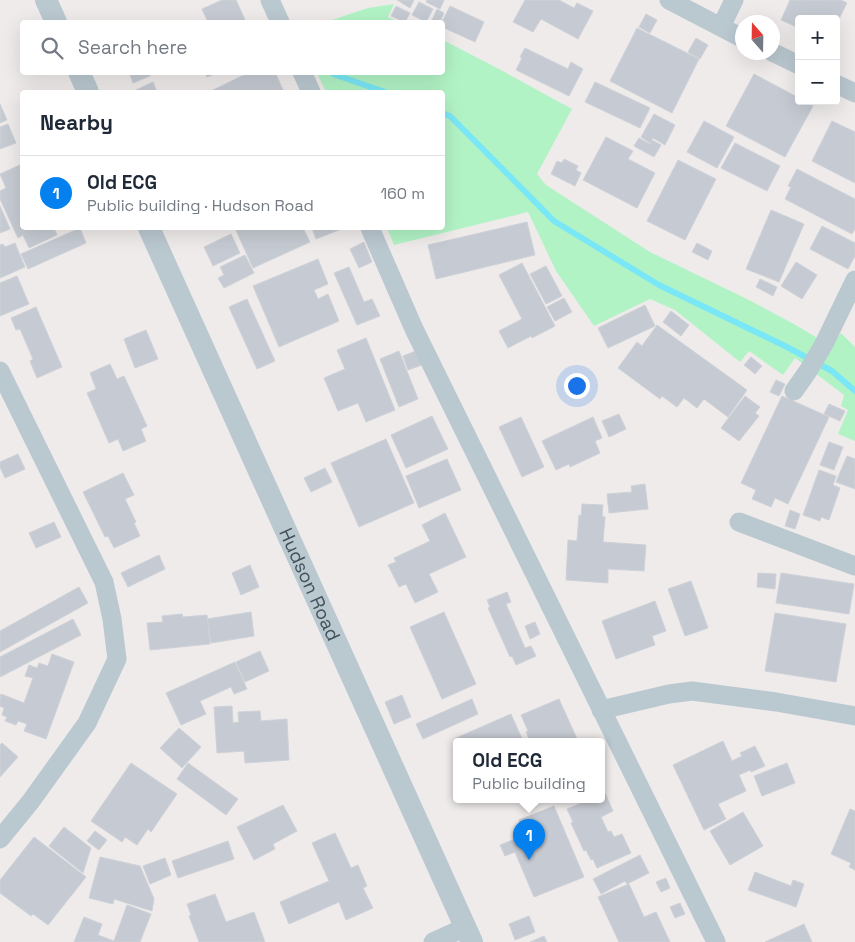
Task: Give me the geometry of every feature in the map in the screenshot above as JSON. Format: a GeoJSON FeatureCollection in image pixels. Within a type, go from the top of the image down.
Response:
{"type":"FeatureCollection","features":[{"type":"Feature","properties":{"kind":"street"},"geometry":{"type":"LineString","coordinates":[[46,0],[55,20]]}},
{"type":"Feature","properties":{"kind":"street"},"geometry":{"type":"LineString","coordinates":[[270,0],[279,20]]}},
{"type":"Feature","properties":{"kind":"street"},"geometry":{"type":"LineString","coordinates":[[669,0],[735,34]]}},
{"type":"Feature","properties":{"kind":"street"},"geometry":{"type":"LineString","coordinates":[[721,27],[734,0]]}},
{"type":"Feature","properties":{"kind":"street"},"geometry":{"type":"LineString","coordinates":[[780,56],[795,63]]}},
{"type":"Feature","properties":{"kind":"street"},"geometry":{"type":"LineString","coordinates":[[80,75],[87,90]]}},
{"type":"Feature","properties":{"kind":"street"},"geometry":{"type":"LineString","coordinates":[[303,75],[310,90]]}},
{"type":"Feature","properties":{"kind":"street"},"geometry":{"type":"LineString","coordinates":[[840,86],[855,93]]}},
{"type":"Feature","properties":{"kind":"street","name":"Hudson Road"},"geometry":{"type":"LineString","coordinates":[[150,230],[469,934]]}},
{"type":"Feature","properties":{"kind":"street"},"geometry":{"type":"LineString","coordinates":[[371,230],[414,329],[716,942]]}},
{"type":"Feature","properties":{"kind":"street"},"geometry":{"type":"LineString","coordinates":[[794,391],[824,344],[855,280]]}},
{"type":"Feature","properties":{"kind":"street"},"geometry":{"type":"LineString","coordinates":[[0,371],[104,582],[112,619],[117,659],[87,723],[31,801],[0,839]]}},
{"type":"Feature","properties":{"kind":"street"},"geometry":{"type":"LineString","coordinates":[[739,522],[855,566]]}},
{"type":"Feature","properties":{"kind":"street"},"geometry":{"type":"LineString","coordinates":[[601,710],[669,694],[692,691],[776,702],[855,716]]}},
{"type":"Feature","properties":{"kind":"street"},"geometry":{"type":"LineString","coordinates":[[433,942],[469,934]]}},
{"type":"Feature","properties":{"kind":"green space"},"geometry":{"type":"Polygon","coordinates":[[[394,4],[388,17],[394,20],[332,20],[368,8],[394,4]]]}},
{"type":"Feature","properties":{"kind":"green space"},"geometry":{"type":"Polygon","coordinates":[[[445,41],[572,109],[537,174],[546,185],[650,252],[747,299],[831,346],[841,333],[855,347],[855,441],[838,434],[848,410],[841,406],[844,395],[795,358],[783,375],[749,351],[740,362],[675,310],[650,299],[594,326],[556,271],[528,212],[394,245],[388,230],[445,230],[445,90],[325,90],[318,75],[445,75],[445,41]]]}},
{"type":"Feature","properties":{"kind":"building"},"geometry":{"type":"Polygon","coordinates":[[[222,0],[236,0],[245,20],[207,20],[202,9],[222,0]]]}},
{"type":"Feature","properties":{"kind":"building"},"geometry":{"type":"Polygon","coordinates":[[[397,0],[414,0],[410,8],[397,0]]]}},
{"type":"Feature","properties":{"kind":"building"},"geometry":{"type":"Polygon","coordinates":[[[427,0],[444,0],[440,9],[426,2],[427,0]]]}},
{"type":"Feature","properties":{"kind":"building"},"geometry":{"type":"Polygon","coordinates":[[[525,0],[559,0],[574,8],[577,3],[593,11],[578,39],[541,19],[533,32],[513,22],[525,0]]]}},
{"type":"Feature","properties":{"kind":"building"},"geometry":{"type":"Polygon","coordinates":[[[790,0],[841,0],[847,3],[840,17],[840,15],[795,15],[795,26],[781,20],[790,0]]]}},
{"type":"Feature","properties":{"kind":"building"},"geometry":{"type":"Polygon","coordinates":[[[419,2],[433,9],[427,20],[422,20],[412,15],[419,2]]]}},
{"type":"Feature","properties":{"kind":"building"},"geometry":{"type":"Polygon","coordinates":[[[396,6],[410,13],[406,20],[391,16],[396,6]]]}},
{"type":"Feature","properties":{"kind":"building"},"geometry":{"type":"Polygon","coordinates":[[[450,6],[484,22],[475,42],[445,28],[445,20],[443,20],[450,6]]]}},
{"type":"Feature","properties":{"kind":"building"},"geometry":{"type":"Polygon","coordinates":[[[437,9],[444,13],[441,20],[432,20],[437,9]]]}},
{"type":"Feature","properties":{"kind":"building"},"geometry":{"type":"Polygon","coordinates":[[[646,14],[657,20],[650,33],[639,27],[646,14]]]}},
{"type":"Feature","properties":{"kind":"building"},"geometry":{"type":"Polygon","coordinates":[[[637,28],[699,59],[672,113],[610,81],[637,28]]]}},
{"type":"Feature","properties":{"kind":"building"},"geometry":{"type":"Polygon","coordinates":[[[696,38],[708,45],[700,59],[688,52],[696,38]]]}},
{"type":"Feature","properties":{"kind":"building"},"geometry":{"type":"Polygon","coordinates":[[[525,48],[568,69],[571,62],[583,69],[569,96],[516,70],[525,48]]]}},
{"type":"Feature","properties":{"kind":"building"},"geometry":{"type":"Polygon","coordinates":[[[754,74],[795,96],[795,105],[813,106],[785,157],[726,126],[754,74]]]}},
{"type":"Feature","properties":{"kind":"building"},"geometry":{"type":"Polygon","coordinates":[[[130,75],[150,75],[150,76],[133,83],[130,75]]]}},
{"type":"Feature","properties":{"kind":"building"},"geometry":{"type":"Polygon","coordinates":[[[244,75],[276,75],[283,90],[213,90],[244,75]]]}},
{"type":"Feature","properties":{"kind":"building"},"geometry":{"type":"Polygon","coordinates":[[[153,82],[156,90],[136,90],[153,82]]]}},
{"type":"Feature","properties":{"kind":"building"},"geometry":{"type":"Polygon","coordinates":[[[595,82],[650,108],[640,128],[585,102],[595,82]]]}},
{"type":"Feature","properties":{"kind":"building"},"geometry":{"type":"Polygon","coordinates":[[[0,104],[7,120],[0,123],[0,104]]]}},
{"type":"Feature","properties":{"kind":"building"},"geometry":{"type":"Polygon","coordinates":[[[654,114],[675,125],[665,145],[653,138],[650,143],[641,137],[654,114]]]}},
{"type":"Feature","properties":{"kind":"building"},"geometry":{"type":"Polygon","coordinates":[[[704,121],[734,137],[717,168],[687,152],[704,121]]]}},
{"type":"Feature","properties":{"kind":"building"},"geometry":{"type":"Polygon","coordinates":[[[832,121],[855,132],[855,183],[812,161],[832,121]]]}},
{"type":"Feature","properties":{"kind":"building"},"geometry":{"type":"Polygon","coordinates":[[[8,124],[16,143],[0,149],[0,127],[8,124]]]}},
{"type":"Feature","properties":{"kind":"building"},"geometry":{"type":"Polygon","coordinates":[[[606,137],[633,151],[628,159],[655,173],[637,208],[583,180],[606,137]]]}},
{"type":"Feature","properties":{"kind":"building"},"geometry":{"type":"Polygon","coordinates":[[[639,138],[650,144],[652,140],[661,145],[654,157],[634,146],[639,138]]]}},
{"type":"Feature","properties":{"kind":"building"},"geometry":{"type":"Polygon","coordinates":[[[735,143],[780,166],[767,191],[721,168],[735,143]]]}},
{"type":"Feature","properties":{"kind":"building"},"geometry":{"type":"Polygon","coordinates":[[[564,159],[578,166],[576,170],[581,173],[575,186],[551,174],[557,161],[562,163],[564,159]]]}},
{"type":"Feature","properties":{"kind":"building"},"geometry":{"type":"Polygon","coordinates":[[[678,160],[716,179],[685,240],[647,221],[678,160]]]}},
{"type":"Feature","properties":{"kind":"building"},"geometry":{"type":"Polygon","coordinates":[[[20,165],[20,230],[55,230],[57,235],[29,248],[23,235],[18,238],[0,199],[0,191],[6,188],[0,174],[20,165]]]}},
{"type":"Feature","properties":{"kind":"building"},"geometry":{"type":"Polygon","coordinates":[[[797,169],[855,199],[855,229],[852,234],[785,199],[791,187],[788,186],[797,169]]]}},
{"type":"Feature","properties":{"kind":"building"},"geometry":{"type":"Polygon","coordinates":[[[0,206],[10,229],[0,233],[0,206]]]}},
{"type":"Feature","properties":{"kind":"building"},"geometry":{"type":"Polygon","coordinates":[[[771,210],[804,224],[779,282],[746,269],[771,210]]]}},
{"type":"Feature","properties":{"kind":"building"},"geometry":{"type":"Polygon","coordinates":[[[527,222],[535,255],[436,279],[428,245],[527,222]]]}},
{"type":"Feature","properties":{"kind":"building"},"geometry":{"type":"Polygon","coordinates":[[[822,226],[855,243],[855,256],[848,269],[810,249],[822,226]]]}},
{"type":"Feature","properties":{"kind":"building"},"geometry":{"type":"Polygon","coordinates":[[[75,230],[81,230],[86,243],[28,269],[21,254],[75,230]]]}},
{"type":"Feature","properties":{"kind":"building"},"geometry":{"type":"Polygon","coordinates":[[[236,230],[304,230],[310,242],[253,268],[236,230]]]}},
{"type":"Feature","properties":{"kind":"building"},"geometry":{"type":"Polygon","coordinates":[[[313,230],[339,230],[316,239],[313,230]]]}},
{"type":"Feature","properties":{"kind":"building"},"geometry":{"type":"Polygon","coordinates":[[[231,234],[240,253],[213,266],[204,247],[231,234]]]}},
{"type":"Feature","properties":{"kind":"building"},"geometry":{"type":"Polygon","coordinates":[[[364,242],[372,262],[359,268],[350,249],[364,242]]]}},
{"type":"Feature","properties":{"kind":"building"},"geometry":{"type":"Polygon","coordinates":[[[15,243],[25,267],[0,278],[0,245],[3,244],[5,247],[15,243]]]}},
{"type":"Feature","properties":{"kind":"building"},"geometry":{"type":"Polygon","coordinates":[[[697,243],[712,251],[708,260],[692,252],[697,243]]]}},
{"type":"Feature","properties":{"kind":"building"},"geometry":{"type":"Polygon","coordinates":[[[245,255],[254,273],[224,288],[218,278],[224,275],[220,267],[245,255]]]}},
{"type":"Feature","properties":{"kind":"building"},"geometry":{"type":"Polygon","coordinates":[[[318,259],[328,284],[314,290],[318,299],[328,294],[339,321],[279,347],[253,286],[318,259]]]}},
{"type":"Feature","properties":{"kind":"building"},"geometry":{"type":"Polygon","coordinates":[[[796,262],[817,275],[802,299],[781,286],[796,262]]]}},
{"type":"Feature","properties":{"kind":"building"},"geometry":{"type":"Polygon","coordinates":[[[522,263],[555,326],[508,348],[499,331],[522,319],[499,275],[522,263]]]}},
{"type":"Feature","properties":{"kind":"building"},"geometry":{"type":"Polygon","coordinates":[[[546,266],[562,296],[546,304],[530,274],[546,266]]]}},
{"type":"Feature","properties":{"kind":"building"},"geometry":{"type":"Polygon","coordinates":[[[349,267],[364,302],[372,299],[380,316],[357,325],[334,273],[349,267]]]}},
{"type":"Feature","properties":{"kind":"building"},"geometry":{"type":"Polygon","coordinates":[[[17,276],[29,304],[0,316],[0,283],[17,276]]]}},
{"type":"Feature","properties":{"kind":"building"},"geometry":{"type":"Polygon","coordinates":[[[760,279],[777,287],[773,296],[756,287],[760,279]]]}},
{"type":"Feature","properties":{"kind":"building"},"geometry":{"type":"Polygon","coordinates":[[[564,298],[572,312],[555,321],[547,307],[564,298]]]}},
{"type":"Feature","properties":{"kind":"building"},"geometry":{"type":"Polygon","coordinates":[[[247,299],[275,361],[257,369],[229,307],[247,299]]]}},
{"type":"Feature","properties":{"kind":"building"},"geometry":{"type":"Polygon","coordinates":[[[645,305],[655,326],[608,348],[598,328],[645,305]]]}},
{"type":"Feature","properties":{"kind":"building"},"geometry":{"type":"Polygon","coordinates":[[[36,307],[62,367],[37,378],[30,361],[33,359],[20,329],[16,330],[11,318],[36,307]]]}},
{"type":"Feature","properties":{"kind":"building"},"geometry":{"type":"Polygon","coordinates":[[[671,311],[689,325],[681,336],[663,322],[671,311]]]}},
{"type":"Feature","properties":{"kind":"building"},"geometry":{"type":"Polygon","coordinates":[[[657,325],[747,390],[728,417],[704,399],[697,408],[684,398],[677,407],[662,396],[660,399],[618,368],[637,342],[642,346],[657,325]]]}},
{"type":"Feature","properties":{"kind":"building"},"geometry":{"type":"Polygon","coordinates":[[[146,330],[158,359],[135,368],[124,339],[146,330]]]}},
{"type":"Feature","properties":{"kind":"building"},"geometry":{"type":"Polygon","coordinates":[[[366,338],[395,410],[366,422],[358,403],[338,411],[324,378],[345,369],[337,350],[366,338]]]}},
{"type":"Feature","properties":{"kind":"building"},"geometry":{"type":"Polygon","coordinates":[[[399,351],[418,399],[399,407],[380,359],[399,351]]]}},
{"type":"Feature","properties":{"kind":"building"},"geometry":{"type":"Polygon","coordinates":[[[416,351],[422,365],[408,370],[403,356],[416,351]]]}},
{"type":"Feature","properties":{"kind":"building"},"geometry":{"type":"Polygon","coordinates":[[[751,357],[762,366],[755,374],[744,365],[751,357]]]}},
{"type":"Feature","properties":{"kind":"building"},"geometry":{"type":"Polygon","coordinates":[[[110,364],[117,379],[124,376],[147,426],[141,429],[146,441],[123,451],[118,439],[109,443],[87,393],[96,389],[90,373],[110,364]]]}},
{"type":"Feature","properties":{"kind":"building"},"geometry":{"type":"Polygon","coordinates":[[[776,380],[785,384],[779,396],[770,392],[776,380]]]}},
{"type":"Feature","properties":{"kind":"building"},"geometry":{"type":"Polygon","coordinates":[[[745,396],[760,407],[755,413],[759,416],[739,441],[721,428],[745,396]]]}},
{"type":"Feature","properties":{"kind":"building"},"geometry":{"type":"Polygon","coordinates":[[[782,396],[829,417],[788,504],[775,498],[771,507],[752,499],[756,490],[741,483],[782,396]]]}},
{"type":"Feature","properties":{"kind":"building"},"geometry":{"type":"Polygon","coordinates":[[[829,404],[845,411],[840,421],[824,414],[829,404]]]}},
{"type":"Feature","properties":{"kind":"building"},"geometry":{"type":"Polygon","coordinates":[[[619,414],[626,429],[609,437],[602,421],[619,414]]]}},
{"type":"Feature","properties":{"kind":"building"},"geometry":{"type":"Polygon","coordinates":[[[432,416],[448,449],[406,468],[391,435],[432,416]]]}},
{"type":"Feature","properties":{"kind":"building"},"geometry":{"type":"Polygon","coordinates":[[[521,417],[544,467],[522,477],[499,427],[521,417]]]}},
{"type":"Feature","properties":{"kind":"building"},"geometry":{"type":"Polygon","coordinates":[[[593,417],[602,438],[595,441],[600,453],[570,467],[569,464],[556,470],[542,441],[593,417]]]}},
{"type":"Feature","properties":{"kind":"building"},"geometry":{"type":"Polygon","coordinates":[[[386,439],[414,503],[359,527],[331,463],[386,439]]]}},
{"type":"Feature","properties":{"kind":"building"},"geometry":{"type":"Polygon","coordinates":[[[829,442],[843,447],[834,470],[820,465],[829,442]]]}},
{"type":"Feature","properties":{"kind":"building"},"geometry":{"type":"Polygon","coordinates":[[[18,454],[25,469],[5,478],[0,462],[18,454]]]}},
{"type":"Feature","properties":{"kind":"building"},"geometry":{"type":"Polygon","coordinates":[[[847,456],[855,459],[855,489],[836,482],[847,456]]]}},
{"type":"Feature","properties":{"kind":"building"},"geometry":{"type":"Polygon","coordinates":[[[447,459],[461,490],[419,508],[406,476],[447,459]]]}},
{"type":"Feature","properties":{"kind":"building"},"geometry":{"type":"Polygon","coordinates":[[[325,468],[332,482],[311,492],[304,478],[325,468]]]}},
{"type":"Feature","properties":{"kind":"building"},"geometry":{"type":"Polygon","coordinates":[[[819,470],[836,476],[833,485],[840,488],[829,520],[821,517],[820,521],[803,515],[819,470]]]}},
{"type":"Feature","properties":{"kind":"building"},"geometry":{"type":"Polygon","coordinates":[[[123,473],[134,495],[125,499],[136,522],[134,523],[140,536],[114,548],[108,536],[105,537],[83,492],[123,473]]]}},
{"type":"Feature","properties":{"kind":"building"},"geometry":{"type":"Polygon","coordinates":[[[645,484],[648,509],[609,513],[607,494],[632,492],[631,486],[645,484]]]}},
{"type":"Feature","properties":{"kind":"building"},"geometry":{"type":"Polygon","coordinates":[[[582,504],[603,505],[602,516],[605,517],[603,542],[646,545],[644,571],[608,569],[608,583],[566,580],[568,540],[577,541],[582,504]]]}},
{"type":"Feature","properties":{"kind":"building"},"geometry":{"type":"Polygon","coordinates":[[[790,510],[800,514],[795,529],[785,526],[790,510]]]}},
{"type":"Feature","properties":{"kind":"building"},"geometry":{"type":"Polygon","coordinates":[[[445,513],[466,557],[429,574],[438,592],[415,603],[406,584],[399,587],[388,565],[396,562],[394,558],[430,541],[422,525],[445,513]]]}},
{"type":"Feature","properties":{"kind":"building"},"geometry":{"type":"Polygon","coordinates":[[[54,522],[61,537],[36,548],[29,533],[54,522]]]}},
{"type":"Feature","properties":{"kind":"building"},"geometry":{"type":"Polygon","coordinates":[[[159,555],[165,569],[128,587],[121,573],[159,555]]]}},
{"type":"Feature","properties":{"kind":"building"},"geometry":{"type":"Polygon","coordinates":[[[250,565],[259,587],[241,595],[232,573],[250,565]]]}},
{"type":"Feature","properties":{"kind":"building"},"geometry":{"type":"Polygon","coordinates":[[[758,573],[776,574],[775,589],[757,587],[758,573]]]}},
{"type":"Feature","properties":{"kind":"building"},"geometry":{"type":"Polygon","coordinates":[[[781,573],[854,584],[849,614],[776,603],[781,573]]]}},
{"type":"Feature","properties":{"kind":"building"},"geometry":{"type":"Polygon","coordinates":[[[691,581],[708,628],[685,636],[668,589],[691,581]]]}},
{"type":"Feature","properties":{"kind":"building"},"geometry":{"type":"Polygon","coordinates":[[[79,587],[88,603],[0,652],[0,631],[79,587]]]}},
{"type":"Feature","properties":{"kind":"building"},"geometry":{"type":"Polygon","coordinates":[[[507,592],[511,602],[506,604],[525,648],[531,646],[536,656],[516,665],[512,656],[510,657],[488,608],[490,607],[487,600],[507,592]]]}},
{"type":"Feature","properties":{"kind":"building"},"geometry":{"type":"Polygon","coordinates":[[[655,601],[666,631],[652,636],[655,645],[616,659],[602,621],[655,601]]]}},
{"type":"Feature","properties":{"kind":"building"},"geometry":{"type":"Polygon","coordinates":[[[251,612],[254,636],[211,643],[207,619],[251,612]]]}},
{"type":"Feature","properties":{"kind":"building"},"geometry":{"type":"Polygon","coordinates":[[[444,612],[476,684],[442,699],[410,627],[444,612]]]}},
{"type":"Feature","properties":{"kind":"building"},"geometry":{"type":"Polygon","coordinates":[[[775,613],[846,624],[836,682],[765,671],[775,613]]]}},
{"type":"Feature","properties":{"kind":"building"},"geometry":{"type":"Polygon","coordinates":[[[182,614],[183,617],[207,615],[210,644],[150,650],[147,623],[163,622],[162,616],[182,614]]]}},
{"type":"Feature","properties":{"kind":"building"},"geometry":{"type":"Polygon","coordinates":[[[73,619],[81,635],[0,677],[0,657],[73,619]]]}},
{"type":"Feature","properties":{"kind":"building"},"geometry":{"type":"Polygon","coordinates":[[[535,622],[540,634],[530,639],[525,626],[535,622]]]}},
{"type":"Feature","properties":{"kind":"building"},"geometry":{"type":"Polygon","coordinates":[[[260,651],[269,671],[245,682],[236,662],[260,651]]]}},
{"type":"Feature","properties":{"kind":"building"},"geometry":{"type":"Polygon","coordinates":[[[52,654],[74,662],[46,739],[24,731],[27,724],[18,721],[16,725],[5,721],[7,717],[2,715],[4,708],[0,706],[0,698],[1,694],[24,703],[33,678],[25,676],[29,665],[37,668],[39,663],[48,666],[52,654]]]}},
{"type":"Feature","properties":{"kind":"building"},"geometry":{"type":"Polygon","coordinates":[[[235,662],[247,689],[234,694],[231,687],[200,701],[206,714],[181,725],[166,693],[235,662]]]}},
{"type":"Feature","properties":{"kind":"building"},"geometry":{"type":"Polygon","coordinates":[[[402,695],[411,717],[394,724],[385,702],[402,695]]]}},
{"type":"Feature","properties":{"kind":"building"},"geometry":{"type":"Polygon","coordinates":[[[472,699],[478,714],[423,739],[416,724],[472,699]]]}},
{"type":"Feature","properties":{"kind":"building"},"geometry":{"type":"Polygon","coordinates":[[[559,699],[577,738],[529,738],[526,732],[528,731],[521,715],[559,699]]]}},
{"type":"Feature","properties":{"kind":"building"},"geometry":{"type":"Polygon","coordinates":[[[232,706],[233,723],[239,722],[238,712],[260,711],[261,721],[287,719],[289,760],[245,763],[244,751],[217,753],[214,707],[232,706]]]}},
{"type":"Feature","properties":{"kind":"building"},"geometry":{"type":"Polygon","coordinates":[[[511,714],[522,738],[456,738],[511,714]]]}},
{"type":"Feature","properties":{"kind":"building"},"geometry":{"type":"Polygon","coordinates":[[[179,728],[201,747],[182,768],[160,748],[179,728]]]}},
{"type":"Feature","properties":{"kind":"building"},"geometry":{"type":"Polygon","coordinates":[[[723,741],[732,761],[742,756],[740,753],[755,746],[765,766],[739,775],[746,791],[718,804],[726,819],[704,830],[673,765],[723,741]]]}},
{"type":"Feature","properties":{"kind":"building"},"geometry":{"type":"Polygon","coordinates":[[[2,743],[18,757],[0,777],[0,745],[2,743]]]}},
{"type":"Feature","properties":{"kind":"building"},"geometry":{"type":"Polygon","coordinates":[[[131,763],[177,794],[151,832],[148,829],[137,845],[125,837],[122,842],[91,821],[131,763]]]}},
{"type":"Feature","properties":{"kind":"building"},"geometry":{"type":"Polygon","coordinates":[[[188,763],[238,799],[226,815],[177,779],[188,763]]]}},
{"type":"Feature","properties":{"kind":"building"},"geometry":{"type":"Polygon","coordinates":[[[787,763],[795,783],[762,796],[754,776],[787,763]]]}},
{"type":"Feature","properties":{"kind":"building"},"geometry":{"type":"Polygon","coordinates":[[[605,793],[613,811],[601,817],[608,832],[611,831],[614,837],[622,834],[631,853],[597,868],[593,859],[591,860],[586,850],[584,851],[571,823],[573,822],[567,809],[581,803],[605,803],[605,793]]]}},
{"type":"Feature","properties":{"kind":"building"},"geometry":{"type":"Polygon","coordinates":[[[283,805],[297,831],[273,844],[275,849],[254,860],[237,827],[283,805]]]}},
{"type":"Feature","properties":{"kind":"building"},"geometry":{"type":"Polygon","coordinates":[[[554,806],[584,877],[534,897],[515,852],[505,856],[500,845],[525,835],[519,820],[554,806]]]}},
{"type":"Feature","properties":{"kind":"building"},"geometry":{"type":"Polygon","coordinates":[[[850,809],[855,811],[855,870],[849,867],[851,863],[831,854],[850,809]]]}},
{"type":"Feature","properties":{"kind":"building"},"geometry":{"type":"Polygon","coordinates":[[[743,812],[763,846],[730,865],[710,831],[743,812]]]}},
{"type":"Feature","properties":{"kind":"building"},"geometry":{"type":"Polygon","coordinates":[[[64,827],[91,848],[83,873],[49,846],[64,827]]]}},
{"type":"Feature","properties":{"kind":"building"},"geometry":{"type":"Polygon","coordinates":[[[95,831],[107,840],[99,850],[87,841],[95,831]]]}},
{"type":"Feature","properties":{"kind":"building"},"geometry":{"type":"Polygon","coordinates":[[[335,833],[351,868],[358,865],[367,886],[363,888],[373,908],[346,920],[339,902],[289,924],[280,902],[329,881],[312,843],[335,833]]]}},
{"type":"Feature","properties":{"kind":"building"},"geometry":{"type":"Polygon","coordinates":[[[34,837],[86,877],[48,925],[33,914],[31,916],[0,893],[0,880],[34,837]]]}},
{"type":"Feature","properties":{"kind":"building"},"geometry":{"type":"Polygon","coordinates":[[[228,841],[234,859],[178,878],[172,861],[228,841]]]}},
{"type":"Feature","properties":{"kind":"building"},"geometry":{"type":"Polygon","coordinates":[[[640,855],[649,873],[627,884],[625,881],[601,894],[593,879],[640,855]]]}},
{"type":"Feature","properties":{"kind":"building"},"geometry":{"type":"Polygon","coordinates":[[[100,857],[140,866],[154,899],[152,911],[114,899],[113,904],[89,898],[100,857]]]}},
{"type":"Feature","properties":{"kind":"building"},"geometry":{"type":"Polygon","coordinates":[[[165,858],[171,875],[150,884],[143,866],[165,858]]]}},
{"type":"Feature","properties":{"kind":"building"},"geometry":{"type":"Polygon","coordinates":[[[755,872],[791,886],[793,880],[804,884],[796,907],[748,890],[755,872]]]}},
{"type":"Feature","properties":{"kind":"building"},"geometry":{"type":"Polygon","coordinates":[[[666,878],[670,888],[661,892],[656,882],[666,878]]]}},
{"type":"Feature","properties":{"kind":"building"},"geometry":{"type":"Polygon","coordinates":[[[629,884],[644,917],[656,912],[670,942],[619,942],[598,897],[629,884]]]}},
{"type":"Feature","properties":{"kind":"building"},"geometry":{"type":"Polygon","coordinates":[[[215,894],[226,922],[254,912],[265,942],[199,942],[189,916],[191,915],[187,904],[215,894]]]}},
{"type":"Feature","properties":{"kind":"building"},"geometry":{"type":"Polygon","coordinates":[[[680,903],[685,914],[675,918],[670,907],[680,903]]]}},
{"type":"Feature","properties":{"kind":"building"},"geometry":{"type":"Polygon","coordinates":[[[127,905],[151,914],[140,942],[74,942],[84,917],[102,924],[98,935],[114,941],[127,905]]]}},
{"type":"Feature","properties":{"kind":"building"},"geometry":{"type":"Polygon","coordinates":[[[529,916],[535,932],[515,940],[509,924],[529,916]]]}},
{"type":"Feature","properties":{"kind":"building"},"geometry":{"type":"Polygon","coordinates":[[[804,924],[812,942],[765,942],[804,924]]]}},
{"type":"Feature","properties":{"kind":"building"},"geometry":{"type":"Polygon","coordinates":[[[544,936],[547,942],[530,942],[544,936]]]}},
{"type":"Feature","properties":{"kind":"waterway"},"geometry":{"type":"LineString","coordinates":[[336,75],[379,90]]}},
{"type":"Feature","properties":{"kind":"waterway"},"geometry":{"type":"LineString","coordinates":[[445,114],[450,116],[554,221],[659,285],[832,371],[855,391]]}},
{"type":"Feature","properties":{"kind":"place","name":"Old ECG"},"geometry":{"type":"Point","coordinates":[529,860]}}]}
